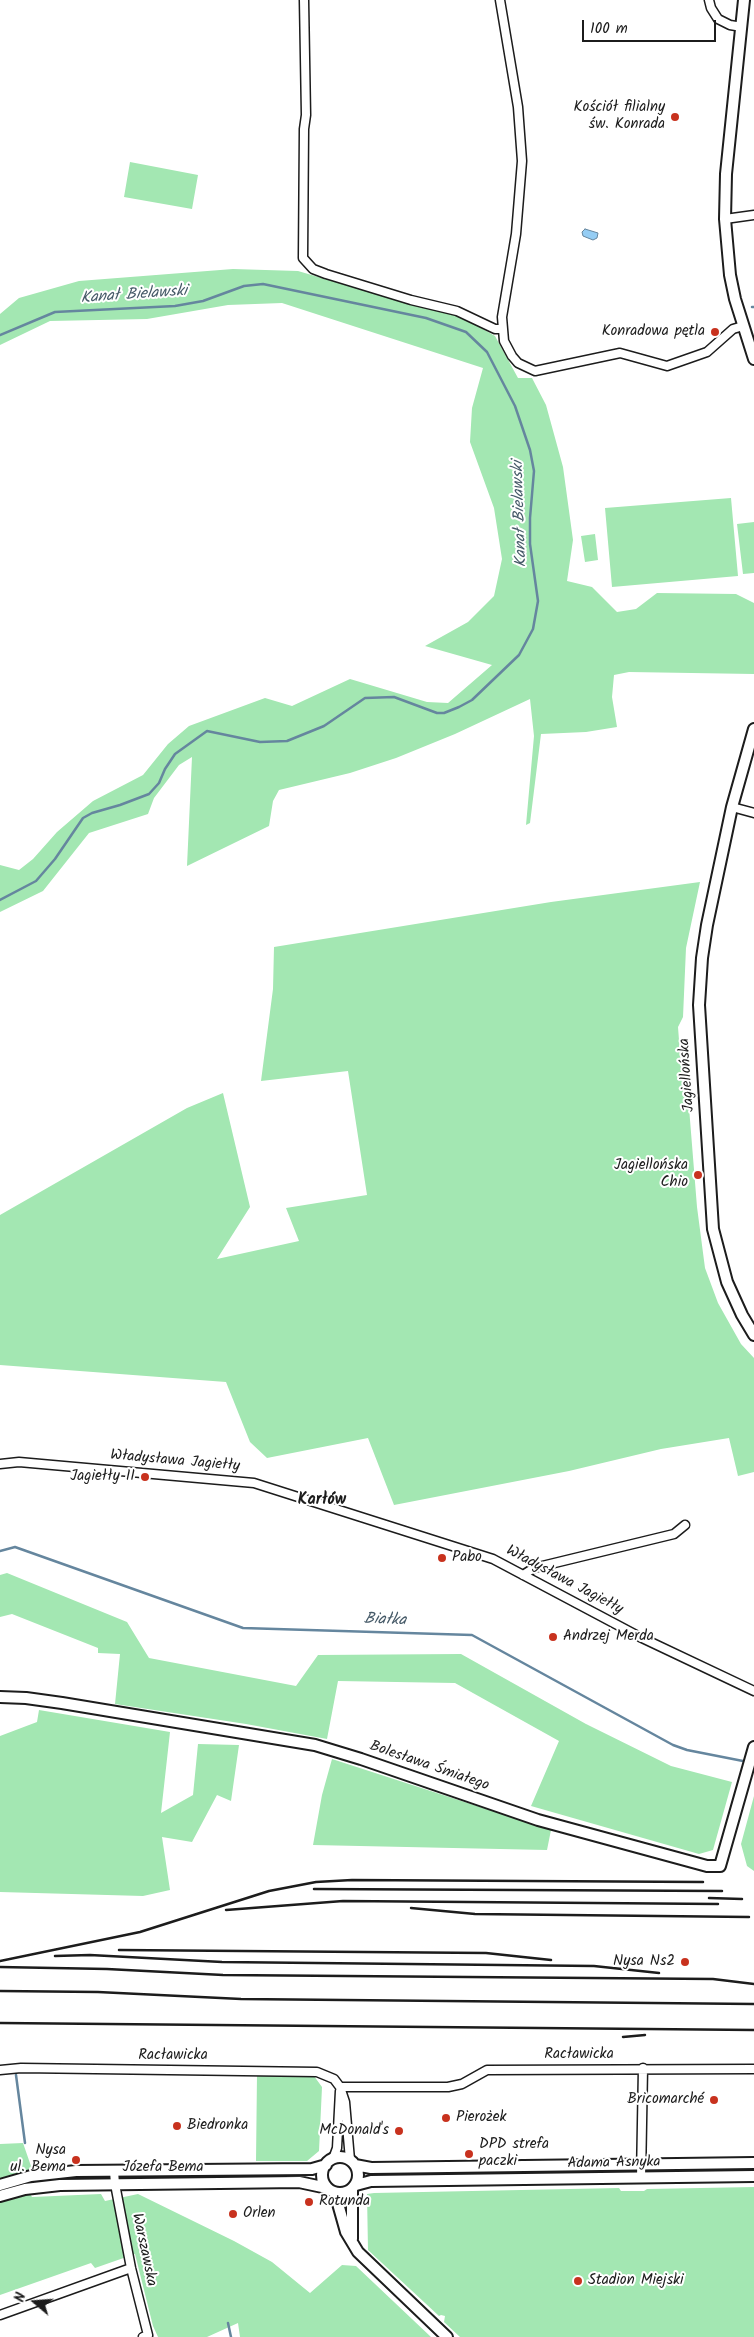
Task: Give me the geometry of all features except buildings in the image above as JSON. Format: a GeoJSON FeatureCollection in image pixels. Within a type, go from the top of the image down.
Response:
{"type":"FeatureCollection","features":[{"type":"Feature","properties":{"kind":"street"},"geometry":{"type":"LineString","coordinates":[[304,0],[306,115],[304,129],[303,258],[313,269],[326,274],[411,300],[457,311],[495,330],[502,329]]}},
{"type":"Feature","properties":{"kind":"street"},"geometry":{"type":"LineString","coordinates":[[500,0],[518,107],[522,161],[516,234],[502,307],[502,329],[508,348],[518,363],[535,371],[620,353],[664,366],[672,365],[708,352],[733,329],[743,326]]}},
{"type":"Feature","properties":{"kind":"street"},"geometry":{"type":"LineString","coordinates":[[709,0],[718,18],[730,25],[742,27]]}},
{"type":"Feature","properties":{"kind":"street"},"geometry":{"type":"LineString","coordinates":[[744,0],[726,179],[725,220],[730,275],[743,326],[754,359]]}},
{"type":"Feature","properties":{"kind":"street"},"geometry":{"type":"LineString","coordinates":[[725,220],[754,214]]}},
{"type":"Feature","properties":{"kind":"street","name":"Jagiellońska"},"geometry":{"type":"LineString","coordinates":[[754,729],[732,807],[702,958],[698,1005],[712,1217],[716,1243],[723,1271],[732,1295],[754,1335]]}},
{"type":"Feature","properties":{"kind":"street"},"geometry":{"type":"LineString","coordinates":[[732,807],[754,813]]}},
{"type":"Feature","properties":{"kind":"street","name":"Władysława Jagiełły"},"geometry":{"type":"LineString","coordinates":[[0,1464],[19,1462],[254,1483],[493,1559],[633,1633],[754,1691]]}},
{"type":"Feature","properties":{"kind":"street"},"geometry":{"type":"LineString","coordinates":[[523,1575],[534,1568],[674,1534],[686,1525]]}},
{"type":"Feature","properties":{"kind":"street","name":"Bolesława Śmiałego"},"geometry":{"type":"LineString","coordinates":[[0,1696],[53,1702],[315,1745],[368,1761],[538,1820],[707,1866],[720,1866],[754,1749]]}},
{"type":"Feature","properties":{"kind":"street","name":"Racławicka"},"geometry":{"type":"LineString","coordinates":[[0,2070],[21,2068],[307,2071],[328,2076],[340,2087],[448,2088],[462,2084],[488,2070],[754,2069]]}},
{"type":"Feature","properties":{"kind":"street"},"geometry":{"type":"LineString","coordinates":[[641,2178],[642,2068]]}},
{"type":"Feature","properties":{"kind":"street"},"geometry":{"type":"LineString","coordinates":[[340,2087],[337,2148],[322,2174],[324,2183],[331,2190],[352,2242],[368,2262],[447,2337]]}},
{"type":"Feature","properties":{"kind":"street"},"geometry":{"type":"LineString","coordinates":[[340,2087],[345,2102],[353,2163],[358,2174],[354,2187],[352,2242]]}},
{"type":"Feature","properties":{"kind":"street"},"geometry":{"type":"LineString","coordinates":[[329,2162],[340,2157],[353,2163]]}},
{"type":"Feature","properties":{"kind":"street","name":"Józefa Bema"},"geometry":{"type":"LineString","coordinates":[[0,2185],[47,2174],[114,2171],[312,2169],[329,2162]]}},
{"type":"Feature","properties":{"kind":"street","name":"Adama Asnyka"},"geometry":{"type":"LineString","coordinates":[[353,2163],[371,2168],[754,2163]]}},
{"type":"Feature","properties":{"kind":"street","name":"Warszawska"},"geometry":{"type":"LineString","coordinates":[[114,2171],[130,2268],[145,2336]]}},
{"type":"Feature","properties":{"kind":"street","name":"Adama Asnyka"},"geometry":{"type":"LineString","coordinates":[[354,2187],[371,2182],[754,2176]]}},
{"type":"Feature","properties":{"kind":"street","name":"Józefa Bema"},"geometry":{"type":"LineString","coordinates":[[0,2196],[49,2186],[115,2184],[299,2182],[331,2190]]}},
{"type":"Feature","properties":{"kind":"street"},"geometry":{"type":"LineString","coordinates":[[331,2190],[345,2193],[354,2187]]}},
{"type":"Feature","properties":{"kind":"street"},"geometry":{"type":"LineString","coordinates":[[0,2315],[130,2268]]}},
{"type":"Feature","properties":{"kind":"green space"},"geometry":{"type":"Polygon","coordinates":[[[130,162],[198,175],[192,209],[124,197],[130,162]]]}},
{"type":"Feature","properties":{"kind":"green space"},"geometry":{"type":"Polygon","coordinates":[[[233,269],[298,271],[417,306],[457,314],[495,336],[518,378],[532,378],[546,405],[563,467],[573,540],[567,581],[592,587],[617,612],[636,609],[657,593],[736,594],[754,603],[754,674],[629,672],[614,675],[612,697],[617,727],[586,732],[541,734],[530,823],[526,825],[534,736],[530,699],[455,734],[396,758],[350,773],[279,790],[273,801],[269,826],[187,866],[192,757],[179,765],[154,798],[148,814],[89,833],[43,891],[0,912],[0,865],[19,870],[33,859],[57,832],[93,801],[143,775],[168,744],[189,726],[265,698],[292,706],[350,679],[427,702],[448,703],[492,665],[425,646],[468,622],[494,596],[502,559],[494,508],[470,442],[472,408],[483,368],[282,303],[228,305],[147,319],[50,321],[0,345],[0,314],[19,298],[79,281],[233,269]]]}},
{"type":"Feature","properties":{"kind":"green space"},"geometry":{"type":"Polygon","coordinates":[[[731,498],[738,576],[612,587],[605,508],[731,498]]]}},
{"type":"Feature","properties":{"kind":"green space"},"geometry":{"type":"Polygon","coordinates":[[[754,522],[754,573],[743,574],[737,524],[754,522]]]}},
{"type":"Feature","properties":{"kind":"green space"},"geometry":{"type":"Polygon","coordinates":[[[595,534],[598,560],[585,562],[581,536],[595,534]]]}},
{"type":"Feature","properties":{"kind":"green space"},"geometry":{"type":"Polygon","coordinates":[[[700,882],[686,948],[683,1017],[678,1027],[682,1080],[688,1095],[697,1207],[705,1268],[718,1303],[741,1344],[754,1358],[754,1472],[738,1476],[729,1438],[661,1449],[569,1471],[394,1505],[368,1438],[267,1458],[250,1442],[226,1382],[0,1365],[0,1215],[187,1108],[223,1093],[250,1207],[217,1259],[299,1241],[286,1208],[367,1195],[348,1071],[261,1081],[273,989],[274,947],[551,902],[700,882]]]}},
{"type":"Feature","properties":{"kind":"green space"},"geometry":{"type":"Polygon","coordinates":[[[7,1573],[127,1622],[149,1658],[296,1686],[318,1655],[461,1654],[586,1724],[671,1766],[732,1782],[713,1850],[699,1854],[531,1806],[559,1741],[455,1683],[338,1681],[327,1739],[246,1724],[115,1704],[120,1654],[98,1653],[98,1648],[12,1614],[0,1617],[0,1575],[7,1573]]]}},
{"type":"Feature","properties":{"kind":"green space"},"geometry":{"type":"Polygon","coordinates":[[[39,1710],[170,1732],[161,1813],[193,1795],[198,1744],[239,1745],[231,1801],[217,1795],[192,1842],[162,1837],[170,1890],[143,1896],[0,1892],[0,1736],[37,1722],[39,1710]]]}},
{"type":"Feature","properties":{"kind":"green space"},"geometry":{"type":"Polygon","coordinates":[[[332,1759],[551,1830],[547,1850],[313,1845],[322,1795],[332,1759]]]}},
{"type":"Feature","properties":{"kind":"green space"},"geometry":{"type":"Polygon","coordinates":[[[754,1796],[754,1871],[747,1866],[741,1844],[754,1796]]]}},
{"type":"Feature","properties":{"kind":"green space"},"geometry":{"type":"Polygon","coordinates":[[[257,2075],[314,2076],[322,2087],[319,2151],[307,2161],[256,2161],[257,2075]]]}},
{"type":"Feature","properties":{"kind":"green space"},"geometry":{"type":"Polygon","coordinates":[[[23,2143],[32,2169],[0,2179],[0,2144],[23,2143]]]}},
{"type":"Feature","properties":{"kind":"green space","name":"Stadion Miejski"},"geometry":{"type":"Polygon","coordinates":[[[754,2187],[754,2337],[460,2337],[444,2322],[445,2316],[439,2316],[368,2250],[367,2194],[619,2188],[621,2191],[644,2191],[647,2189],[754,2187]]]}},
{"type":"Feature","properties":{"kind":"green space"},"geometry":{"type":"Polygon","coordinates":[[[30,2194],[32,2197],[101,2194],[105,2201],[138,2194],[234,2241],[272,2262],[310,2293],[342,2265],[356,2266],[431,2337],[240,2337],[238,2323],[207,2337],[158,2337],[153,2326],[135,2254],[95,2268],[91,2263],[0,2295],[0,2202],[30,2194]]]}},
{"type":"Feature","properties":{"kind":"water"},"geometry":{"type":"Polygon","coordinates":[[[585,229],[598,233],[597,238],[593,240],[583,236],[582,232],[585,229]]]}},
{"type":"Feature","properties":{"kind":"waterway","name":"Kanał Bielawski"},"geometry":{"type":"LineString","coordinates":[[0,335],[55,312],[175,306],[203,301],[244,286],[263,284],[426,318],[466,332],[487,352],[515,406],[530,450],[534,471],[530,544],[538,601],[533,629],[519,655],[472,700],[444,713],[437,713],[394,697],[365,698],[324,726],[287,741],[260,742],[207,731],[175,754],[165,769],[159,783],[149,794],[92,813],[83,818],[55,859],[36,881],[0,900]]}},
{"type":"Feature","properties":{"kind":"waterway","name":"Białka"},"geometry":{"type":"LineString","coordinates":[[0,1551],[15,1547],[243,1628],[472,1635],[673,1745],[687,1750],[748,1762]]}},
{"type":"Feature","properties":{"kind":"waterway","name":"Kanał Bielawski"},"geometry":{"type":"LineString","coordinates":[[16,2075],[25,2143]]}},
{"type":"Feature","properties":{"kind":"waterway","name":"Kanał Bielawski"},"geometry":{"type":"LineString","coordinates":[[228,2323],[231,2337]]}},
{"type":"Feature","properties":{"kind":"railway"},"geometry":{"type":"LineString","coordinates":[[0,1961],[140,1932],[269,1891],[316,1882],[352,1880],[703,1882]]}},
{"type":"Feature","properties":{"kind":"railway"},"geometry":{"type":"LineString","coordinates":[[314,1889],[722,1891]]}},
{"type":"Feature","properties":{"kind":"railway"},"geometry":{"type":"LineString","coordinates":[[709,1898],[742,1899]]}},
{"type":"Feature","properties":{"kind":"railway"},"geometry":{"type":"LineString","coordinates":[[226,1910],[343,1901],[718,1904]]}},
{"type":"Feature","properties":{"kind":"railway"},"geometry":{"type":"LineString","coordinates":[[411,1908],[475,1914],[749,1917]]}},
{"type":"Feature","properties":{"kind":"railway"},"geometry":{"type":"LineString","coordinates":[[119,1950],[486,1953],[551,1960]]}},
{"type":"Feature","properties":{"kind":"railway"},"geometry":{"type":"LineString","coordinates":[[55,1956],[90,1955],[222,1962],[594,1966],[659,1973]]}},
{"type":"Feature","properties":{"kind":"railway"},"geometry":{"type":"LineString","coordinates":[[0,1967],[107,1969],[223,1975],[713,1979],[754,1984]]}},
{"type":"Feature","properties":{"kind":"railway"},"geometry":{"type":"LineString","coordinates":[[0,1991],[98,1992],[241,1999],[754,2004]]}},
{"type":"Feature","properties":{"kind":"railway"},"geometry":{"type":"LineString","coordinates":[[0,2023],[754,2030]]}},
{"type":"Feature","properties":{"kind":"railway"},"geometry":{"type":"LineString","coordinates":[[623,2037],[645,2035]]}},
{"type":"Feature","properties":{"kind":"place","name":"Kościół filialny św. Konrada"},"geometry":{"type":"Point","coordinates":[675,117]}},
{"type":"Feature","properties":{"kind":"place","name":"Konradowa pętla"},"geometry":{"type":"Point","coordinates":[715,332]}},
{"type":"Feature","properties":{"kind":"place","name":"Jagiellońska Chio"},"geometry":{"type":"Point","coordinates":[698,1175]}},
{"type":"Feature","properties":{"kind":"place","name":"Jagiełły II"},"geometry":{"type":"Point","coordinates":[145,1477]}},
{"type":"Feature","properties":{"kind":"place","name":"Pabo"},"geometry":{"type":"Point","coordinates":[442,1558]}},
{"type":"Feature","properties":{"kind":"place","name":"Andrzej Merda"},"geometry":{"type":"Point","coordinates":[553,1637]}},
{"type":"Feature","properties":{"kind":"place","name":"Nysa Ns2"},"geometry":{"type":"Point","coordinates":[685,1962]}},
{"type":"Feature","properties":{"kind":"place","name":"Bricomarché"},"geometry":{"type":"Point","coordinates":[714,2100]}},
{"type":"Feature","properties":{"kind":"place","name":"Pierożek"},"geometry":{"type":"Point","coordinates":[446,2118]}},
{"type":"Feature","properties":{"kind":"place","name":"Biedronka"},"geometry":{"type":"Point","coordinates":[177,2126]}},
{"type":"Feature","properties":{"kind":"place","name":"McDonald's"},"geometry":{"type":"Point","coordinates":[399,2131]}},
{"type":"Feature","properties":{"kind":"place","name":"DPD strefa paczki"},"geometry":{"type":"Point","coordinates":[469,2154]}},
{"type":"Feature","properties":{"kind":"place","name":"Nysa ul. Bema"},"geometry":{"type":"Point","coordinates":[76,2160]}},
{"type":"Feature","properties":{"kind":"place","name":"Rotunda"},"geometry":{"type":"Point","coordinates":[309,2202]}},
{"type":"Feature","properties":{"kind":"place","name":"Orlen"},"geometry":{"type":"Point","coordinates":[233,2214]}},
{"type":"Feature","properties":{"kind":"place","name":"Stadion Miejski"},"geometry":{"type":"Point","coordinates":[578,2281]}},
{"type":"Feature","properties":{"kind":"district","name":"Karłów"},"geometry":{"type":"Point","coordinates":[322,1501]}}]}
